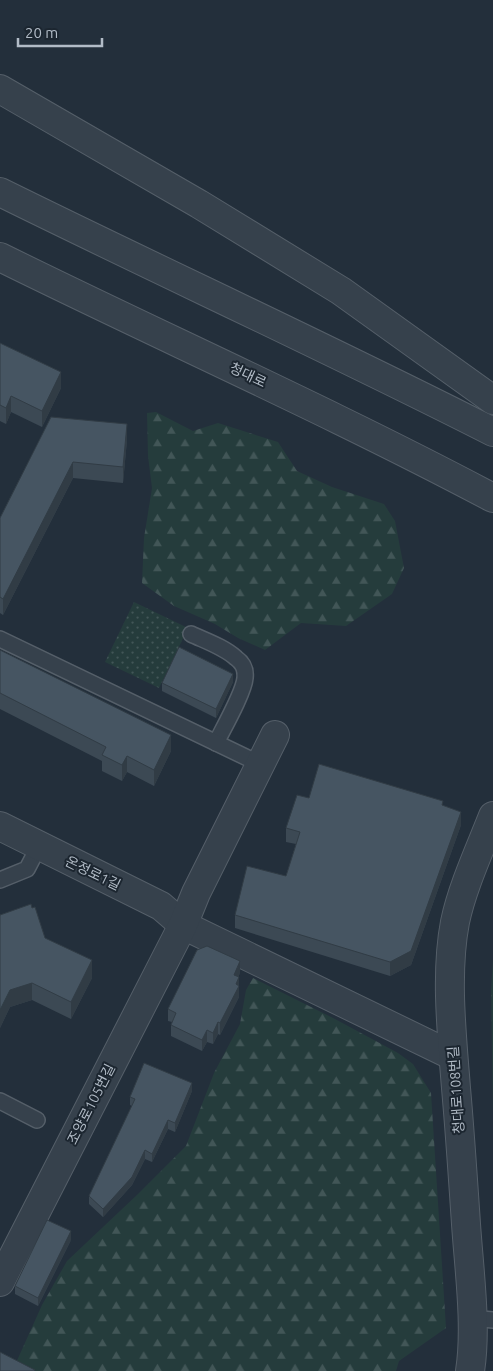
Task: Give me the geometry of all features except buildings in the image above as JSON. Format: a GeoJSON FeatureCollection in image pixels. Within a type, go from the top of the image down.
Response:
{"type":"FeatureCollection","features":[{"type":"Feature","properties":{"kind":"street"},"geometry":{"type":"LineString","coordinates":[[0,89],[199,204],[341,291],[493,400]]}},
{"type":"Feature","properties":{"kind":"street"},"geometry":{"type":"LineString","coordinates":[[0,192],[137,260],[370,369],[493,432]]}},
{"type":"Feature","properties":{"kind":"street","name":"청대로"},"geometry":{"type":"LineString","coordinates":[[0,257],[348,423],[493,498]]}},
{"type":"Feature","properties":{"kind":"street","name":"조양로105번길"},"geometry":{"type":"LineString","coordinates":[[0,1282],[183,925],[196,893],[275,735]]}},
{"type":"Feature","properties":{"kind":"street","name":"청대로108번길"},"geometry":{"type":"LineString","coordinates":[[470,1371],[482,1319],[453,1056],[450,979],[455,923],[459,907],[493,816]]}},
{"type":"Feature","properties":{"kind":"street","name":"온정로1길"},"geometry":{"type":"LineString","coordinates":[[0,826],[161,906],[183,925],[453,1056]]}},
{"type":"Feature","properties":{"kind":"lane"},"geometry":{"type":"LineString","coordinates":[[191,634],[226,651],[237,658],[244,667],[246,679],[216,743]]}},
{"type":"Feature","properties":{"kind":"lane"},"geometry":{"type":"LineString","coordinates":[[0,639],[260,764]]}},
{"type":"Feature","properties":{"kind":"lane"},"geometry":{"type":"LineString","coordinates":[[0,880],[27,869],[39,846]]}},
{"type":"Feature","properties":{"kind":"lane"},"geometry":{"type":"LineString","coordinates":[[0,1101],[37,1120]]}},
{"type":"Feature","properties":{"kind":"green space"},"geometry":{"type":"Polygon","coordinates":[[[156,412],[193,431],[218,423],[278,442],[297,471],[332,487],[384,504],[395,521],[404,568],[392,594],[346,626],[301,623],[265,650],[238,638],[215,624],[174,606],[142,583],[144,538],[152,488],[148,456],[147,413],[156,412]]]}},
{"type":"Feature","properties":{"kind":"green space"},"geometry":{"type":"Polygon","coordinates":[[[134,602],[188,628],[159,688],[105,662],[134,602]]]}},
{"type":"Feature","properties":{"kind":"green space"},"geometry":{"type":"Polygon","coordinates":[[[493,959],[493,1113],[491,990],[493,959]]]}},
{"type":"Feature","properties":{"kind":"green space"},"geometry":{"type":"Polygon","coordinates":[[[253,978],[398,1053],[413,1064],[431,1093],[446,1328],[399,1361],[396,1371],[27,1371],[15,1365],[42,1305],[67,1261],[186,1146],[214,1073],[240,1024],[246,990],[253,978]]]}}]}
